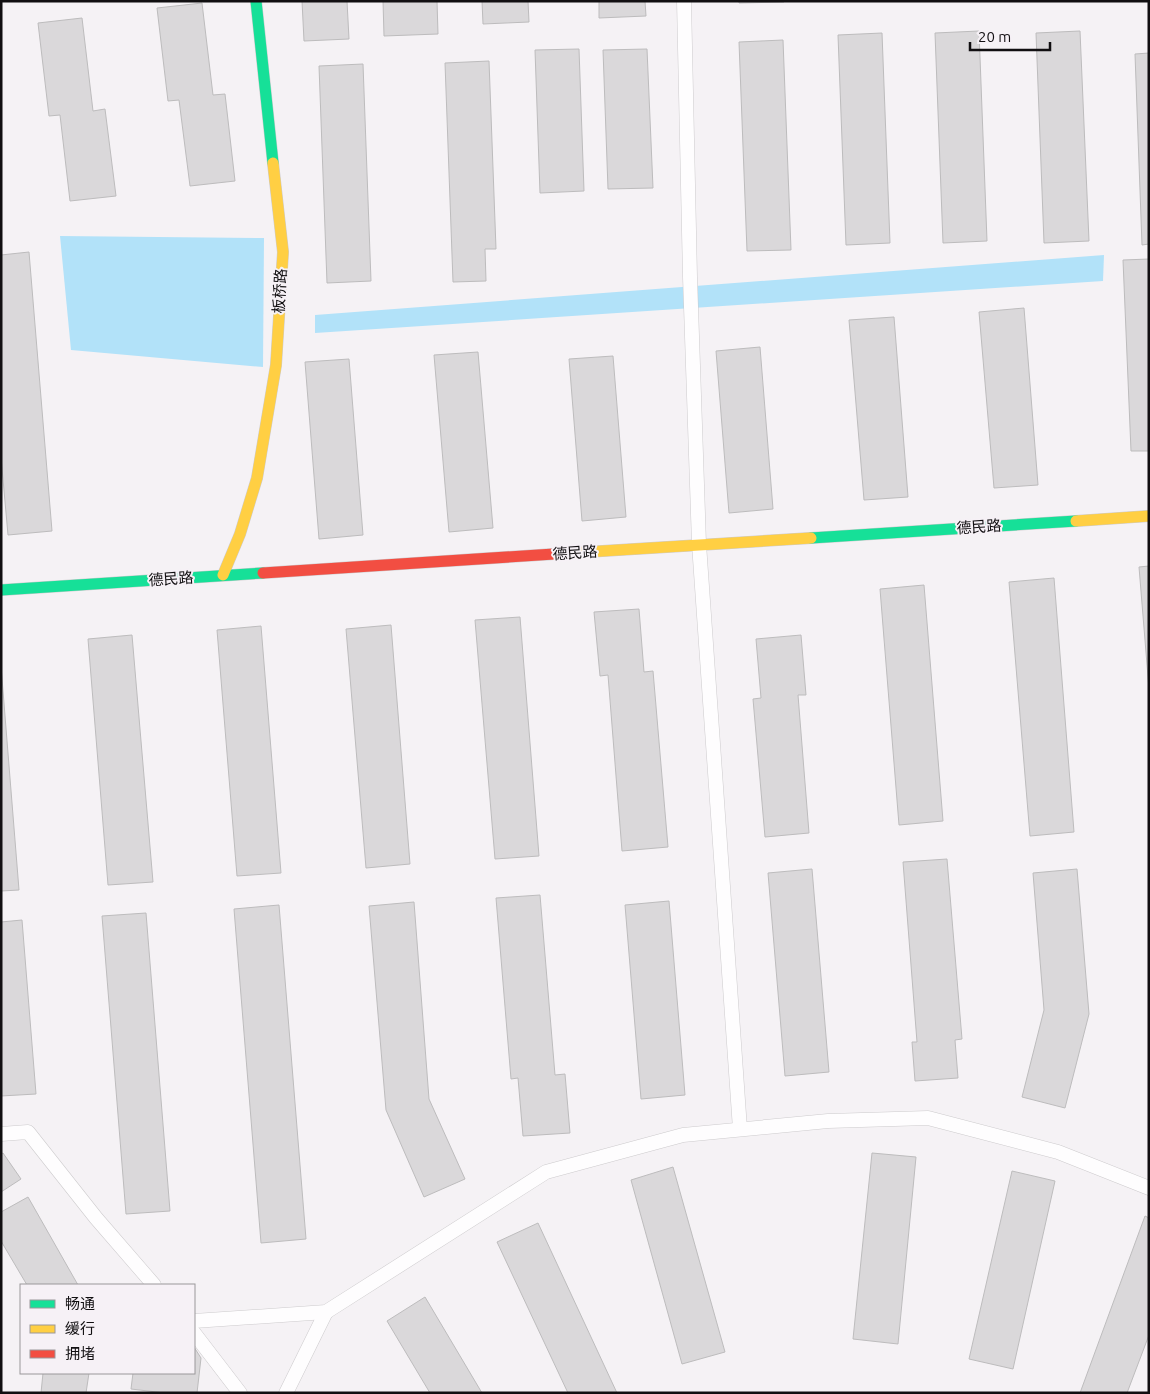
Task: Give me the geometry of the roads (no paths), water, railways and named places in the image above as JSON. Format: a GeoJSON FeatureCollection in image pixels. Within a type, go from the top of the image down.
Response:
{"type":"FeatureCollection","features":[{"type":"Feature","properties":{"kind":"street","name":"板桥路"},"geometry":{"type":"LineString","coordinates":[[223,575],[240,534],[257,478],[278,346],[283,252],[256,1]]}},
{"type":"Feature","properties":{"kind":"street","name":"德民路"},"geometry":{"type":"LineString","coordinates":[[1,590],[1149,516]]}},
{"type":"Feature","properties":{"kind":"lane"},"geometry":{"type":"LineString","coordinates":[[684,1],[691,316],[700,544],[740,1129]]}},
{"type":"Feature","properties":{"kind":"lane"},"geometry":{"type":"LineString","coordinates":[[195,1321],[326,1312],[546,1172],[684,1135],[828,1122],[928,1118],[1058,1152],[1149,1188]]}},
{"type":"Feature","properties":{"kind":"lane"},"geometry":{"type":"LineString","coordinates":[[1,1134],[28,1132],[96,1218],[153,1284]]}},
{"type":"Feature","properties":{"kind":"lane"},"geometry":{"type":"LineString","coordinates":[[286,1393],[326,1312]]}},
{"type":"Feature","properties":{"kind":"lane"},"geometry":{"type":"LineString","coordinates":[[195,1334],[240,1393]]}},
{"type":"Feature","properties":{"kind":"water"},"geometry":{"type":"Polygon","coordinates":[[[60,236],[264,238],[263,367],[71,350],[60,236]]]}},
{"type":"Feature","properties":{"kind":"water"},"geometry":{"type":"Polygon","coordinates":[[[1104,255],[1103,281],[315,333],[315,315],[1104,255]]]}}]}
